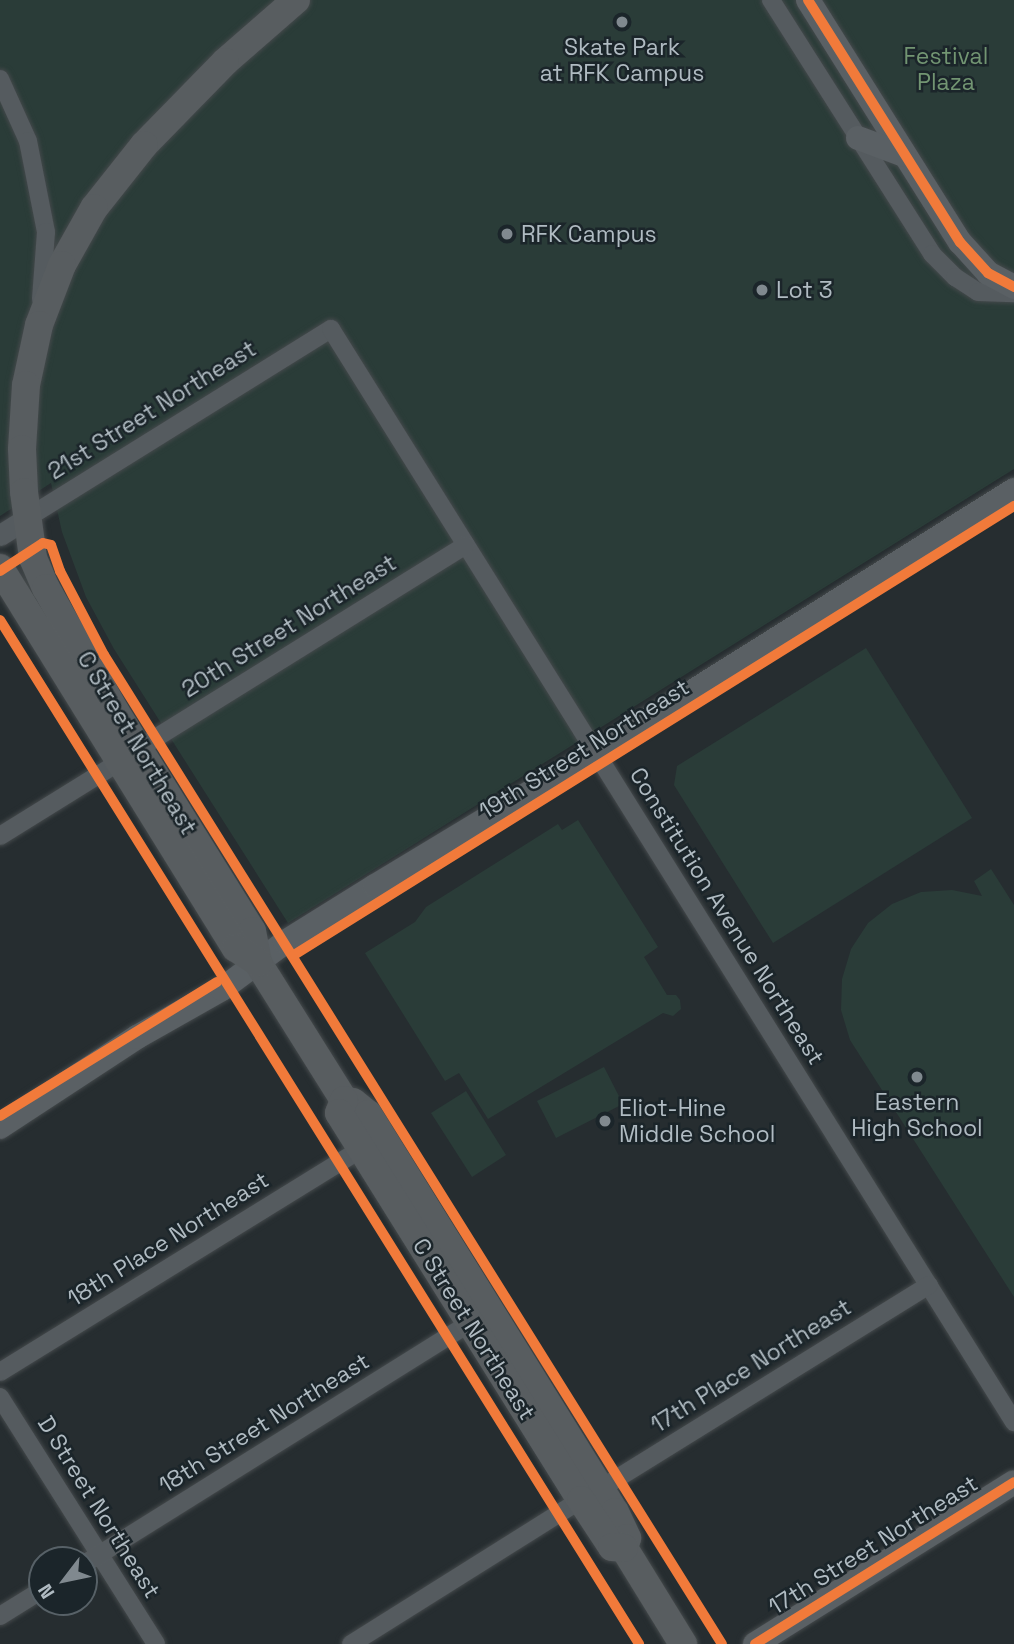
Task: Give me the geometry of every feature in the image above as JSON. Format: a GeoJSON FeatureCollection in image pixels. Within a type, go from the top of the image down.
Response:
{"type":"FeatureCollection","features":[{"type":"Feature","properties":{"kind":"main road","name":"C Street Northeast"},"geometry":{"type":"LineString","coordinates":[[296,0],[181,105],[109,187],[72,244],[53,284],[39,325],[26,385],[22,449],[33,558],[129,755],[236,948],[258,963],[344,1100],[353,1102],[368,1114],[591,1495],[612,1546],[624,1548],[683,1644]]}},
{"type":"Feature","properties":{"kind":"main road"},"geometry":{"type":"LineString","coordinates":[[808,0],[969,254],[988,273],[1014,287]]}},
{"type":"Feature","properties":{"kind":"main road"},"geometry":{"type":"LineString","coordinates":[[858,138],[904,155]]}},
{"type":"Feature","properties":{"kind":"main road","name":"19th Street Northeast"},"geometry":{"type":"LineString","coordinates":[[0,1127],[137,1037],[222,989],[374,886],[596,752],[1014,490]]}},
{"type":"Feature","properties":{"kind":"main road","name":"C Street Northeast"},"geometry":{"type":"LineString","coordinates":[[0,568],[129,755]]}},
{"type":"Feature","properties":{"kind":"main road","name":"C Street Northeast"},"geometry":{"type":"LineString","coordinates":[[344,1100],[339,1113],[361,1149],[470,1323],[591,1495]]}},
{"type":"Feature","properties":{"kind":"main road","name":"17th Street Northeast"},"geometry":{"type":"LineString","coordinates":[[755,1644],[1014,1482]]}},
{"type":"Feature","properties":{"kind":"street"},"geometry":{"type":"LineString","coordinates":[[771,0],[923,243],[943,265],[978,292],[1014,293]]}},
{"type":"Feature","properties":{"kind":"street"},"geometry":{"type":"LineString","coordinates":[[0,79],[28,141],[46,232],[39,325]]}},
{"type":"Feature","properties":{"kind":"street","name":"21st Street Northeast"},"geometry":{"type":"LineString","coordinates":[[0,535],[331,329]]}},
{"type":"Feature","properties":{"kind":"street","name":"Constitution Avenue Northeast"},"geometry":{"type":"LineString","coordinates":[[331,329],[1014,1422]]}},
{"type":"Feature","properties":{"kind":"street","name":"20th Street Northeast"},"geometry":{"type":"LineString","coordinates":[[0,836],[466,545]]}},
{"type":"Feature","properties":{"kind":"street","name":"18th Place Northeast"},"geometry":{"type":"LineString","coordinates":[[0,1372],[361,1149]]}},
{"type":"Feature","properties":{"kind":"street","name":"17th Place Northeast"},"geometry":{"type":"LineString","coordinates":[[351,1644],[929,1285]]}},
{"type":"Feature","properties":{"kind":"street","name":"18th Street Northeast"},"geometry":{"type":"LineString","coordinates":[[98,1556],[470,1323]]}},
{"type":"Feature","properties":{"kind":"street","name":"D Street Northeast"},"geometry":{"type":"LineString","coordinates":[[0,1397],[84,1546]]}},
{"type":"Feature","properties":{"kind":"street","name":"D Street Northeast"},"geometry":{"type":"LineString","coordinates":[[98,1568],[156,1644]]}},
{"type":"Feature","properties":{"kind":"street"},"geometry":{"type":"LineString","coordinates":[[0,1616],[28,1599]]}},
{"type":"Feature","properties":{"kind":"green space","name":"RFK Campus"},"geometry":{"type":"Polygon","coordinates":[[[0,0],[1014,0],[1014,469],[288,923],[114,649],[86,597],[62,532],[51,483],[0,516],[0,0]]]}},
{"type":"Feature","properties":{"kind":"green space"},"geometry":{"type":"Polygon","coordinates":[[[866,648],[972,818],[773,943],[674,785],[677,766],[866,648]]]}},
{"type":"Feature","properties":{"kind":"green space"},"geometry":{"type":"Polygon","coordinates":[[[578,820],[658,947],[644,957],[667,995],[676,995],[680,1000],[681,1009],[673,1016],[663,1013],[488,1119],[459,1073],[445,1081],[365,953],[415,922],[426,907],[558,824],[562,830],[578,820]]]}},
{"type":"Feature","properties":{"kind":"green space"},"geometry":{"type":"Polygon","coordinates":[[[991,869],[1014,905],[1014,1297],[850,1040],[841,1010],[842,979],[851,949],[868,923],[892,904],[921,892],[952,890],[982,896],[974,881],[991,869]]]}},
{"type":"Feature","properties":{"kind":"green space"},"geometry":{"type":"Polygon","coordinates":[[[604,1067],[623,1104],[556,1138],[537,1101],[604,1067]]]}},
{"type":"Feature","properties":{"kind":"green space"},"geometry":{"type":"Polygon","coordinates":[[[466,1091],[506,1155],[472,1177],[431,1113],[466,1091]]]}},
{"type":"Feature","properties":{"kind":"cycle path"},"geometry":{"type":"LineString","coordinates":[[808,0],[960,242],[988,273],[1014,287]]}},
{"type":"Feature","properties":{"kind":"cycle path"},"geometry":{"type":"LineString","coordinates":[[294,955],[1014,506]]}},
{"type":"Feature","properties":{"kind":"cycle path"},"geometry":{"type":"LineString","coordinates":[[0,571],[43,543],[51,545],[60,571],[104,655],[722,1644]]}},
{"type":"Feature","properties":{"kind":"cycle path"},"geometry":{"type":"LineString","coordinates":[[0,620],[639,1644]]}},
{"type":"Feature","properties":{"kind":"cycle path"},"geometry":{"type":"LineString","coordinates":[[0,1116],[217,982]]}},
{"type":"Feature","properties":{"kind":"cycle path"},"geometry":{"type":"LineString","coordinates":[[755,1644],[1014,1482]]}},
{"type":"Feature","properties":{"kind":"place","name":"Skate Park at RFK Campus"},"geometry":{"type":"Point","coordinates":[622,22]}},
{"type":"Feature","properties":{"kind":"place","name":"RFK Campus"},"geometry":{"type":"Point","coordinates":[507,234]}},
{"type":"Feature","properties":{"kind":"place","name":"Lot 3"},"geometry":{"type":"Point","coordinates":[762,290]}},
{"type":"Feature","properties":{"kind":"place","name":"Eastern High School"},"geometry":{"type":"Point","coordinates":[917,1077]}},
{"type":"Feature","properties":{"kind":"place","name":"Eliot-Hine Middle School"},"geometry":{"type":"Point","coordinates":[605,1121]}},
{"type":"Feature","properties":{"kind":"park label","name":"Festival Plaza"},"geometry":{"type":"Point","coordinates":[946,69]}}]}
